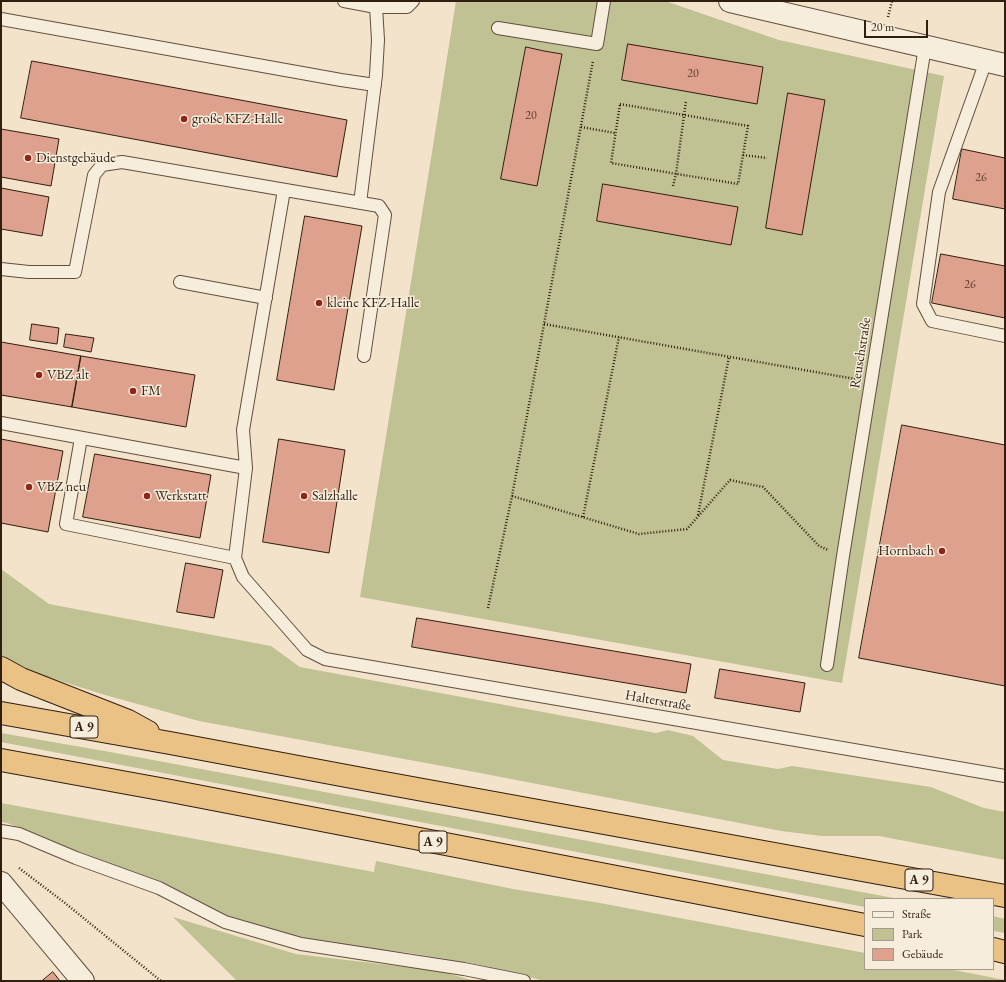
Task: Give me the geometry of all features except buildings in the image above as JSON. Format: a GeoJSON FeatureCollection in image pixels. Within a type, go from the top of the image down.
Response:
{"type":"FeatureCollection","features":[{"type":"Feature","properties":{"kind":"highway"},"geometry":{"type":"LineString","coordinates":[[1,668],[21,679],[128,721],[167,742]]}},
{"type":"Feature","properties":{"kind":"highway","name":"A 9"},"geometry":{"type":"LineString","coordinates":[[1,713],[167,742],[1005,896]]}},
{"type":"Feature","properties":{"kind":"highway","name":"A 9"},"geometry":{"type":"LineString","coordinates":[[1,760],[171,791],[864,925]]}},
{"type":"Feature","properties":{"kind":"highway"},"geometry":{"type":"LineString","coordinates":[[994,949],[1005,952]]}},
{"type":"Feature","properties":{"kind":"street"},"geometry":{"type":"LineString","coordinates":[[730,1],[767,5],[925,47],[995,63]]}},
{"type":"Feature","properties":{"kind":"street"},"geometry":{"type":"LineString","coordinates":[[1,883],[83,981]]}},
{"type":"Feature","properties":{"kind":"lane"},"geometry":{"type":"LineString","coordinates":[[344,1],[376,7],[406,7],[413,1]]}},
{"type":"Feature","properties":{"kind":"lane"},"geometry":{"type":"LineString","coordinates":[[498,28],[596,44],[604,1]]}},
{"type":"Feature","properties":{"kind":"lane"},"geometry":{"type":"LineString","coordinates":[[360,203],[376,75],[378,40],[376,7]]}},
{"type":"Feature","properties":{"kind":"lane"},"geometry":{"type":"LineString","coordinates":[[1,19],[375,85]]}},
{"type":"Feature","properties":{"kind":"lane","name":"Reuschstraße"},"geometry":{"type":"LineString","coordinates":[[827,665],[843,556],[925,47]]}},
{"type":"Feature","properties":{"kind":"lane"},"geometry":{"type":"LineString","coordinates":[[995,63],[939,192],[923,304],[932,321],[1005,336]]}},
{"type":"Feature","properties":{"kind":"lane"},"geometry":{"type":"LineString","coordinates":[[1,269],[29,272],[74,272],[94,175],[102,165],[122,162],[379,206],[386,215],[364,356]]}},
{"type":"Feature","properties":{"kind":"lane"},"geometry":{"type":"LineString","coordinates":[[81,438],[66,524],[235,558],[246,468],[243,430],[284,190]]}},
{"type":"Feature","properties":{"kind":"lane"},"geometry":{"type":"LineString","coordinates":[[180,282],[266,298]]}},
{"type":"Feature","properties":{"kind":"lane"},"geometry":{"type":"LineString","coordinates":[[1,423],[246,468]]}},
{"type":"Feature","properties":{"kind":"lane","name":"Halterstraße"},"geometry":{"type":"LineString","coordinates":[[235,558],[243,577],[307,650],[325,659],[1005,776]]}},
{"type":"Feature","properties":{"kind":"lane"},"geometry":{"type":"LineString","coordinates":[[1,831],[18,834],[76,858],[159,888],[225,922],[301,944],[464,969],[524,981]]}},
{"type":"Feature","properties":{"kind":"path"},"geometry":{"type":"LineString","coordinates":[[488,608],[512,496],[596,44]]}},
{"type":"Feature","properties":{"kind":"path"},"geometry":{"type":"LineString","coordinates":[[673,186],[686,101]]}},
{"type":"Feature","properties":{"kind":"path"},"geometry":{"type":"LineString","coordinates":[[620,104],[684,115],[748,126],[738,184],[611,163],[620,104]]}},
{"type":"Feature","properties":{"kind":"path"},"geometry":{"type":"LineString","coordinates":[[581,127],[615,133]]}},
{"type":"Feature","properties":{"kind":"path"},"geometry":{"type":"LineString","coordinates":[[743,155],[767,158]]}},
{"type":"Feature","properties":{"kind":"path"},"geometry":{"type":"LineString","coordinates":[[544,324],[871,382]]}},
{"type":"Feature","properties":{"kind":"path"},"geometry":{"type":"LineString","coordinates":[[583,517],[618,337]]}},
{"type":"Feature","properties":{"kind":"path"},"geometry":{"type":"LineString","coordinates":[[698,516],[729,356]]}},
{"type":"Feature","properties":{"kind":"path"},"geometry":{"type":"LineString","coordinates":[[512,496],[639,534],[686,529],[730,480],[763,487],[819,546],[843,556]]}},
{"type":"Feature","properties":{"kind":"path"},"geometry":{"type":"LineString","coordinates":[[13,864],[65,903],[161,981]]}},
{"type":"Feature","properties":{"kind":"green space"},"geometry":{"type":"Polygon","coordinates":[[[456,1],[665,1],[779,40],[944,76],[842,683],[360,597],[456,1]]]}},
{"type":"Feature","properties":{"kind":"green space"},"geometry":{"type":"Polygon","coordinates":[[[1,569],[49,604],[271,646],[300,667],[656,733],[668,730],[693,736],[723,760],[778,769],[792,766],[931,787],[984,808],[1005,812],[1005,860],[879,836],[822,836],[781,831],[199,721],[105,695],[38,674],[1,655],[1,569]]]}},
{"type":"Feature","properties":{"kind":"green space"},"geometry":{"type":"Polygon","coordinates":[[[1,733],[894,898],[864,898],[864,907],[1,742],[1,733]]]}},
{"type":"Feature","properties":{"kind":"green space"},"geometry":{"type":"Polygon","coordinates":[[[1,803],[374,872],[376,861],[513,889],[600,903],[864,953],[864,970],[954,970],[1005,981],[545,981],[475,964],[411,953],[338,945],[286,936],[240,922],[174,889],[85,855],[37,834],[1,822],[1,803]]]}},
{"type":"Feature","properties":{"kind":"green space"},"geometry":{"type":"Polygon","coordinates":[[[994,916],[1005,919],[1005,933],[994,931],[994,916]]]}},
{"type":"Feature","properties":{"kind":"green space"},"geometry":{"type":"Polygon","coordinates":[[[173,917],[296,954],[439,971],[475,981],[237,981],[173,917]]]}},
{"type":"Feature","properties":{"kind":"place","name":"große KFZ-Halle"},"geometry":{"type":"Point","coordinates":[184,119]}},
{"type":"Feature","properties":{"kind":"place","name":"Dienstgebäude"},"geometry":{"type":"Point","coordinates":[28,158]}},
{"type":"Feature","properties":{"kind":"place","name":"kleine KFZ-Halle"},"geometry":{"type":"Point","coordinates":[319,303]}},
{"type":"Feature","properties":{"kind":"place","name":"VBZ alt"},"geometry":{"type":"Point","coordinates":[39,375]}},
{"type":"Feature","properties":{"kind":"place","name":"FM"},"geometry":{"type":"Point","coordinates":[133,391]}},
{"type":"Feature","properties":{"kind":"place","name":"VBZ neu"},"geometry":{"type":"Point","coordinates":[29,487]}},
{"type":"Feature","properties":{"kind":"place","name":"Werkstatt"},"geometry":{"type":"Point","coordinates":[147,496]}},
{"type":"Feature","properties":{"kind":"place","name":"Salzhalle"},"geometry":{"type":"Point","coordinates":[304,496]}},
{"type":"Feature","properties":{"kind":"place","name":"Hornbach"},"geometry":{"type":"Point","coordinates":[942,551]}}]}
